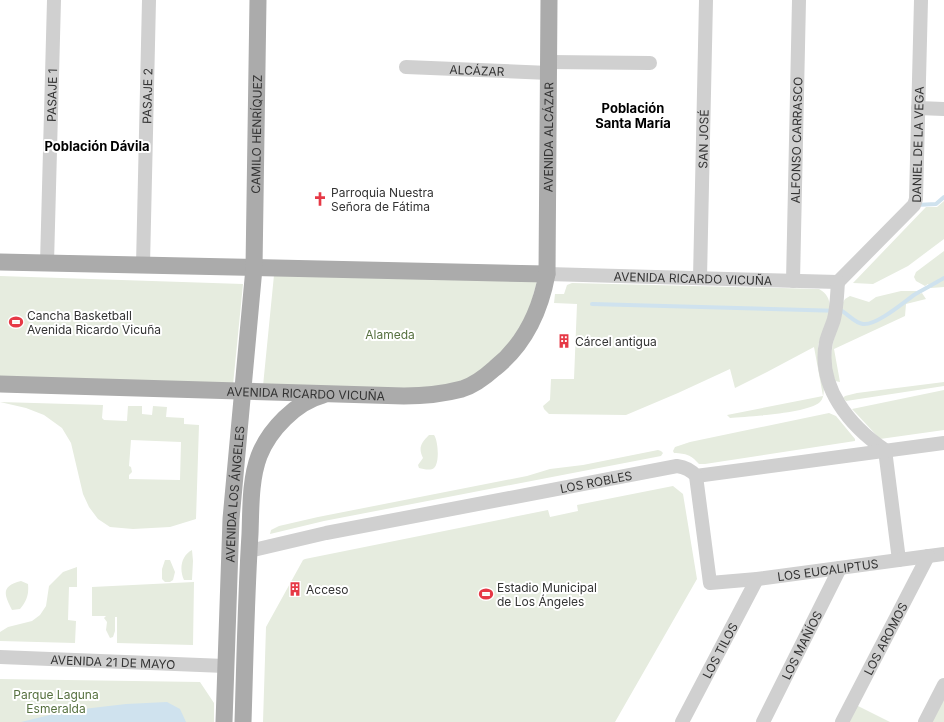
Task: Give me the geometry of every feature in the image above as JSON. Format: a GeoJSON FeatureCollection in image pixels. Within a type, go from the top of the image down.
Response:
{"type":"FeatureCollection","features":[{"type":"Feature","properties":{"kind":"main road","name":"CAMILO HENRÍQUEZ"},"geometry":{"type":"LineString","coordinates":[[254,268],[258,0]]}},
{"type":"Feature","properties":{"kind":"main road","name":"AVENIDA ALCÁZAR"},"geometry":{"type":"LineString","coordinates":[[547,274],[549,0]]}},
{"type":"Feature","properties":{"kind":"main road","name":"AVENIDA RICARDO VICUÑA"},"geometry":{"type":"LineString","coordinates":[[0,262],[547,274],[537,310],[530,326],[522,341],[503,362],[480,381],[462,388],[427,396],[0,384]]}},
{"type":"Feature","properties":{"kind":"main road","name":"AVENIDA LOS ÁNGELES"},"geometry":{"type":"LineString","coordinates":[[224,722],[231,519],[254,268]]}},
{"type":"Feature","properties":{"kind":"main road","name":"AVENIDA LOS ÁNGELES"},"geometry":{"type":"LineString","coordinates":[[243,722],[249,551],[256,466],[265,445],[276,428],[289,415],[318,397],[328,394]]}},
{"type":"Feature","properties":{"kind":"street","name":"PASAJE 1"},"geometry":{"type":"LineString","coordinates":[[47,263],[54,0]]}},
{"type":"Feature","properties":{"kind":"street","name":"PASAJE 2"},"geometry":{"type":"LineString","coordinates":[[143,265],[149,0]]}},
{"type":"Feature","properties":{"kind":"street","name":"SAN JOSÉ"},"geometry":{"type":"LineString","coordinates":[[700,278],[706,0]]}},
{"type":"Feature","properties":{"kind":"street","name":"ALFONSO CARRASCO"},"geometry":{"type":"LineString","coordinates":[[793,281],[799,0]]}},
{"type":"Feature","properties":{"kind":"street","name":"DANIEL DE LA VEGA"},"geometry":{"type":"LineString","coordinates":[[838,282],[914,205],[916,198],[921,0]]}},
{"type":"Feature","properties":{"kind":"street","name":"ALCÁZAR"},"geometry":{"type":"LineString","coordinates":[[406,67],[549,68],[650,63]]}},
{"type":"Feature","properties":{"kind":"street"},"geometry":{"type":"LineString","coordinates":[[918,108],[944,108]]}},
{"type":"Feature","properties":{"kind":"street","name":"AVENIDA RICARDO VICUÑA"},"geometry":{"type":"LineString","coordinates":[[547,274],[838,282]]}},
{"type":"Feature","properties":{"kind":"street"},"geometry":{"type":"LineString","coordinates":[[838,282],[835,312],[826,342],[826,369],[831,390],[838,403],[855,424],[871,440],[885,450],[899,560]]}},
{"type":"Feature","properties":{"kind":"street"},"geometry":{"type":"LineString","coordinates":[[696,476],[944,443]]}},
{"type":"Feature","properties":{"kind":"street","name":"LOS ROBLES"},"geometry":{"type":"LineString","coordinates":[[249,551],[326,533],[672,467],[682,467],[692,472],[696,476]]}},
{"type":"Feature","properties":{"kind":"street","name":"LOS EUCALIPTUS"},"geometry":{"type":"LineString","coordinates":[[696,476],[710,583],[757,579],[944,554]]}},
{"type":"Feature","properties":{"kind":"street","name":"LOS AROMOS"},"geometry":{"type":"LineString","coordinates":[[842,722],[928,556]]}},
{"type":"Feature","properties":{"kind":"street","name":"LOS MAÑÍOS"},"geometry":{"type":"LineString","coordinates":[[763,722],[840,568]]}},
{"type":"Feature","properties":{"kind":"street","name":"LOS TILOS"},"geometry":{"type":"LineString","coordinates":[[682,722],[757,579]]}},
{"type":"Feature","properties":{"kind":"street","name":"AVENIDA 21 DE MAYO"},"geometry":{"type":"LineString","coordinates":[[0,658],[225,666]]}},
{"type":"Feature","properties":{"kind":"street"},"geometry":{"type":"LineString","coordinates":[[925,722],[944,685]]}},
{"type":"Feature","properties":{"kind":"green space"},"geometry":{"type":"Polygon","coordinates":[[[944,201],[944,239],[908,266],[873,284],[853,283],[926,207],[937,207],[944,201]]]}},
{"type":"Feature","properties":{"kind":"green space"},"geometry":{"type":"Polygon","coordinates":[[[944,251],[944,287],[931,288],[928,284],[925,286],[916,281],[914,277],[916,272],[944,251]]]}},
{"type":"Feature","properties":{"kind":"green space","name":"Alameda"},"geometry":{"type":"Polygon","coordinates":[[[274,275],[537,281],[528,314],[514,341],[476,377],[429,390],[263,386],[274,275]]]}},
{"type":"Feature","properties":{"kind":"green space"},"geometry":{"type":"Polygon","coordinates":[[[0,276],[243,284],[233,385],[0,379],[0,276]]]}},
{"type":"Feature","properties":{"kind":"green space"},"geometry":{"type":"Polygon","coordinates":[[[572,283],[819,289],[826,295],[829,301],[828,317],[818,348],[824,391],[823,396],[814,347],[735,388],[730,369],[626,415],[549,414],[543,406],[550,400],[551,379],[574,379],[577,304],[554,303],[555,294],[564,294],[567,285],[572,283]]]}},
{"type":"Feature","properties":{"kind":"green space"},"geometry":{"type":"Polygon","coordinates":[[[901,291],[916,291],[919,294],[922,293],[926,299],[906,304],[905,316],[834,349],[840,382],[835,381],[830,363],[842,304],[845,299],[850,296],[869,302],[876,297],[901,291]]]}},
{"type":"Feature","properties":{"kind":"green space"},"geometry":{"type":"Polygon","coordinates":[[[944,382],[944,386],[846,401],[843,398],[845,396],[857,393],[944,382]]]}},
{"type":"Feature","properties":{"kind":"green space"},"geometry":{"type":"Polygon","coordinates":[[[944,390],[944,430],[880,439],[852,409],[944,390]]]}},
{"type":"Feature","properties":{"kind":"green space"},"geometry":{"type":"Polygon","coordinates":[[[823,396],[820,402],[813,406],[790,412],[730,418],[727,415],[823,396]]]}},
{"type":"Feature","properties":{"kind":"green space"},"geometry":{"type":"Polygon","coordinates":[[[0,402],[103,405],[102,418],[104,420],[127,421],[128,406],[142,406],[142,414],[152,415],[153,406],[167,407],[166,417],[184,418],[184,424],[199,425],[196,519],[170,527],[133,529],[110,527],[98,519],[89,507],[83,494],[71,443],[62,428],[44,415],[26,408],[0,402]],[[131,440],[129,466],[131,467],[132,472],[129,475],[129,479],[180,480],[181,442],[131,440]]]}},
{"type":"Feature","properties":{"kind":"green space"},"geometry":{"type":"Polygon","coordinates":[[[829,413],[836,416],[855,439],[855,441],[705,464],[699,464],[691,456],[674,453],[673,451],[675,447],[690,442],[829,413]]]}},
{"type":"Feature","properties":{"kind":"green space"},"geometry":{"type":"Polygon","coordinates":[[[429,435],[434,435],[437,442],[438,452],[436,465],[433,469],[429,470],[419,468],[418,465],[423,458],[421,446],[429,435]]]}},
{"type":"Feature","properties":{"kind":"green space"},"geometry":{"type":"Polygon","coordinates":[[[658,450],[663,453],[661,456],[324,521],[270,534],[271,530],[279,526],[318,517],[527,476],[550,469],[583,465],[658,450]]]}},
{"type":"Feature","properties":{"kind":"green space","name":"Estadio Municipal de Los Ángeles"},"geometry":{"type":"Polygon","coordinates":[[[673,486],[683,494],[697,579],[615,722],[263,722],[266,627],[303,560],[548,510],[550,517],[578,511],[577,505],[673,486]]]}},
{"type":"Feature","properties":{"kind":"green space"},"geometry":{"type":"Polygon","coordinates":[[[192,550],[192,580],[184,580],[181,567],[183,559],[192,550]]]}},
{"type":"Feature","properties":{"kind":"green space"},"geometry":{"type":"Polygon","coordinates":[[[165,560],[170,560],[175,572],[173,580],[170,582],[165,582],[162,579],[162,569],[165,560]]]}},
{"type":"Feature","properties":{"kind":"green space"},"geometry":{"type":"Polygon","coordinates":[[[77,567],[77,587],[69,587],[68,620],[76,621],[75,643],[0,641],[0,632],[8,627],[32,621],[40,615],[46,606],[49,586],[63,572],[77,567]]]}},
{"type":"Feature","properties":{"kind":"green space"},"geometry":{"type":"Polygon","coordinates":[[[21,581],[28,584],[27,597],[20,609],[12,610],[7,599],[6,591],[10,585],[21,581]]]}},
{"type":"Feature","properties":{"kind":"green space"},"geometry":{"type":"Polygon","coordinates":[[[194,582],[193,645],[117,643],[117,617],[115,617],[115,631],[113,637],[110,638],[106,630],[107,622],[104,618],[106,616],[92,616],[92,587],[194,582]]]}},
{"type":"Feature","properties":{"kind":"green space","name":"Parque Laguna Esmeralda"},"geometry":{"type":"Polygon","coordinates":[[[0,679],[200,682],[214,703],[214,722],[0,722],[0,679]]]}},
{"type":"Feature","properties":{"kind":"green space"},"geometry":{"type":"Polygon","coordinates":[[[944,685],[944,722],[925,722],[944,685]]]}},
{"type":"Feature","properties":{"kind":"green space"},"geometry":{"type":"Polygon","coordinates":[[[852,703],[890,722],[842,722],[852,703]]]}},
{"type":"Feature","properties":{"kind":"water"},"geometry":{"type":"Polygon","coordinates":[[[167,702],[180,709],[186,722],[21,722],[66,711],[126,704],[167,702]]]}},
{"type":"Feature","properties":{"kind":"waterway"},"geometry":{"type":"LineString","coordinates":[[916,205],[936,204],[944,197]]}},
{"type":"Feature","properties":{"kind":"waterway"},"geometry":{"type":"LineString","coordinates":[[592,304],[842,311],[857,322],[869,324],[882,318],[914,295],[944,278]]}},
{"type":"Feature","properties":{"kind":"place","name":"Parroquia Nuestra Señora de Fátima"},"geometry":{"type":"Point","coordinates":[320,199]}},
{"type":"Feature","properties":{"kind":"place","name":"Cancha Basketball Avenida Ricardo Vicuña"},"geometry":{"type":"Point","coordinates":[16,322]}},
{"type":"Feature","properties":{"kind":"place","name":"Cárcel antigua"},"geometry":{"type":"Point","coordinates":[564,341]}},
{"type":"Feature","properties":{"kind":"place","name":"Acceso"},"geometry":{"type":"Point","coordinates":[295,589]}},
{"type":"Feature","properties":{"kind":"place","name":"Estadio Municipal de Los Ángeles"},"geometry":{"type":"Point","coordinates":[486,594]}},
{"type":"Feature","properties":{"kind":"district","name":"Población Santa María"},"geometry":{"type":"Point","coordinates":[633,116]}},
{"type":"Feature","properties":{"kind":"district","name":"Población Dávila"},"geometry":{"type":"Point","coordinates":[97,146]}}]}
